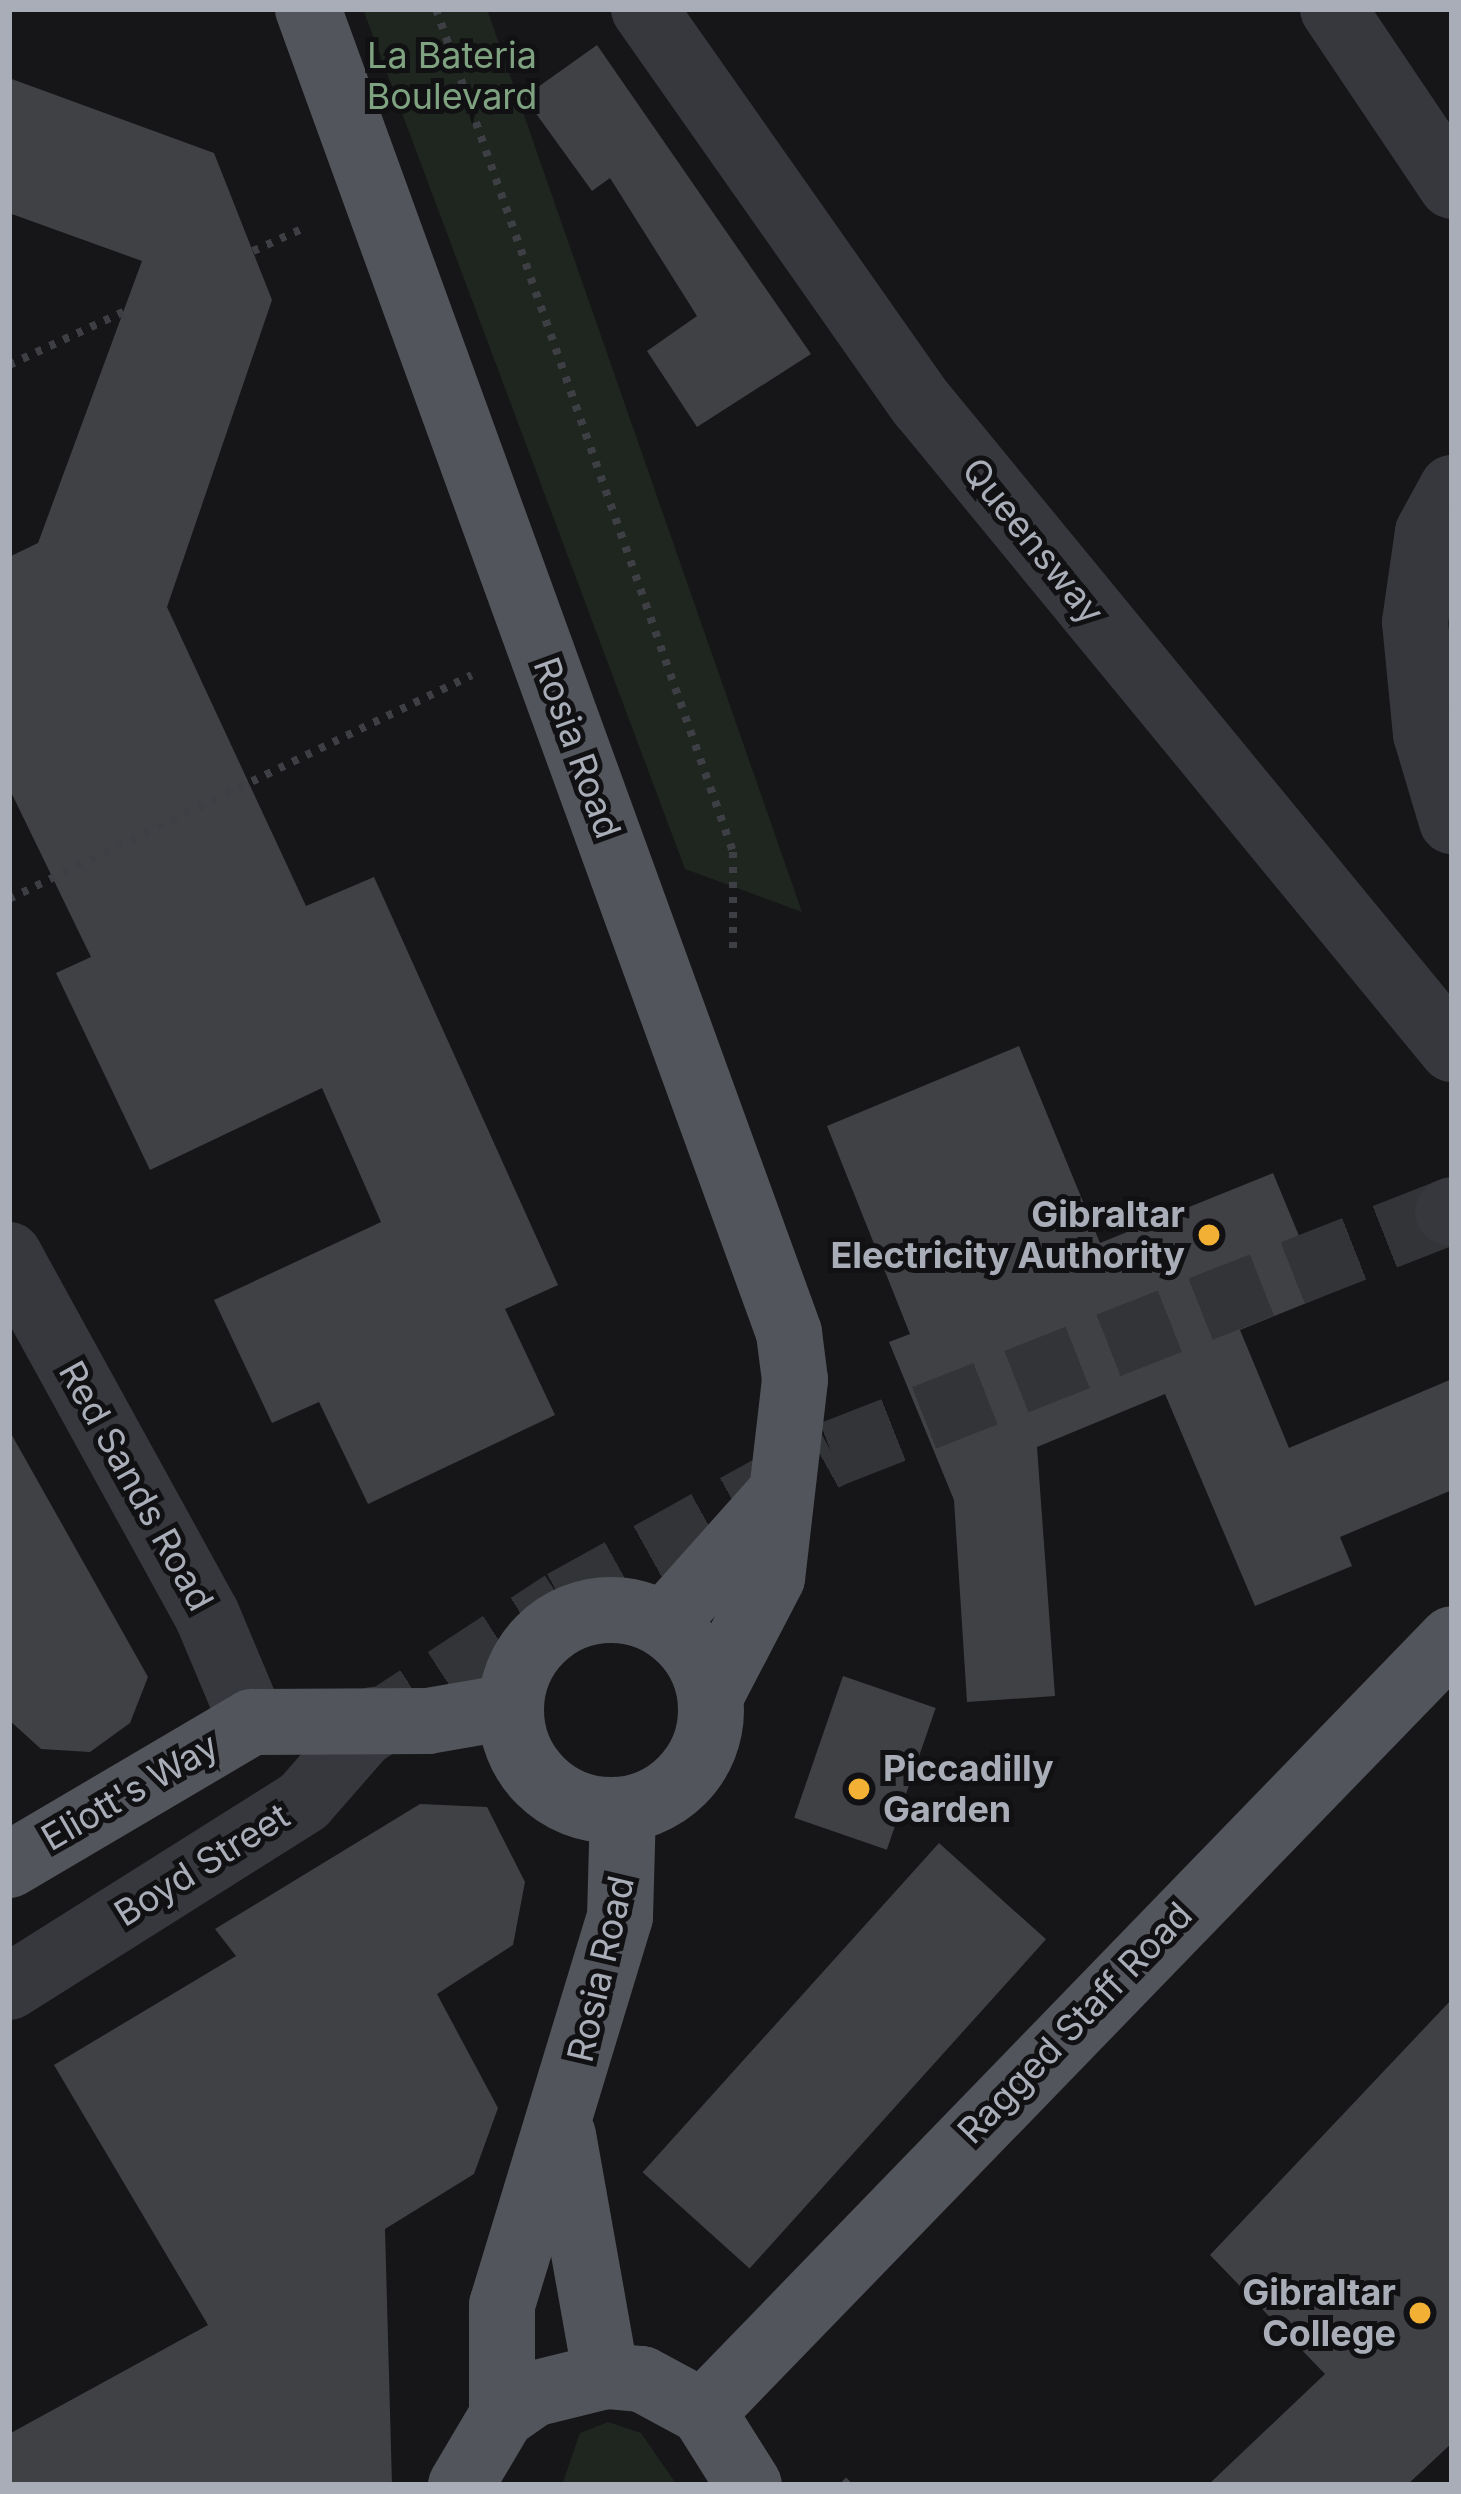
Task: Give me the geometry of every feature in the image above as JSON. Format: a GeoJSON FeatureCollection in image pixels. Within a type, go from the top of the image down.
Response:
{"type":"FeatureCollection","features":[{"type":"Feature","properties":{"kind":"main road","name":"Rosia Road"},"geometry":{"type":"LineString","coordinates":[[308,9],[789,1333],[794,1380],[772,1579],[711,1695],[711,1726],[680,1784],[623,1810],[620,1917],[561,2126],[502,2305],[502,2416]]}},
{"type":"Feature","properties":{"kind":"main road"},"geometry":{"type":"LineString","coordinates":[[664,1624],[779,1495]]}},
{"type":"Feature","properties":{"kind":"main road"},"geometry":{"type":"LineString","coordinates":[[623,1810],[578,1803],[538,1780],[509,1707],[519,1669],[553,1628],[606,1609],[664,1624],[703,1666],[711,1695]]}},
{"type":"Feature","properties":{"kind":"main road","name":"Ragged Staff Road"},"geometry":{"type":"LineString","coordinates":[[704,2412],[1452,1639]]}},
{"type":"Feature","properties":{"kind":"main road"},"geometry":{"type":"LineString","coordinates":[[252,1722],[375,1720],[509,1707]]}},
{"type":"Feature","properties":{"kind":"main road","name":"Eliott's Way"},"geometry":{"type":"LineString","coordinates":[[9,1864],[94,1809],[252,1722]]}},
{"type":"Feature","properties":{"kind":"main road","name":"Rosia Road"},"geometry":{"type":"LineString","coordinates":[[561,2126],[606,2376]]}},
{"type":"Feature","properties":{"kind":"main road"},"geometry":{"type":"LineString","coordinates":[[461,2485],[502,2416],[533,2394],[606,2376],[642,2379],[704,2412],[748,2485]]}},
{"type":"Feature","properties":{"kind":"street","name":"Queensway"},"geometry":{"type":"LineString","coordinates":[[644,9],[922,404],[1452,1049]]}},
{"type":"Feature","properties":{"kind":"street"},"geometry":{"type":"LineString","coordinates":[[1333,9],[1452,186]]}},
{"type":"Feature","properties":{"kind":"street"},"geometry":{"type":"LineString","coordinates":[[1446,784],[1418,570],[1452,488]]}},
{"type":"Feature","properties":{"kind":"street","name":"Red Sands Road"},"geometry":{"type":"LineString","coordinates":[[9,1255],[208,1615],[252,1722]]}},
{"type":"Feature","properties":{"kind":"street","name":"Boyd Street"},"geometry":{"type":"LineString","coordinates":[[9,1987],[304,1801],[375,1720]]}},
{"type":"Feature","properties":{"kind":"path"},"geometry":{"type":"LineString","coordinates":[[436,9],[733,852],[733,969]]}},
{"type":"Feature","properties":{"kind":"path"},"geometry":{"type":"LineString","coordinates":[[9,365],[123,312]]}},
{"type":"Feature","properties":{"kind":"path"},"geometry":{"type":"LineString","coordinates":[[9,898],[538,643]]}},
{"type":"Feature","properties":{"kind":"green space","name":"La Bateria Boulevard"},"geometry":{"type":"Polygon","coordinates":[[[363,9],[487,9],[802,912],[685,869],[363,9]]]}},
{"type":"Feature","properties":{"kind":"green space"},"geometry":{"type":"Polygon","coordinates":[[[608,2422],[641,2433],[677,2485],[562,2485],[580,2433],[608,2422]]]}},
{"type":"Feature","properties":{"kind":"building"},"geometry":{"type":"Polygon","coordinates":[[[597,45],[811,354],[697,427],[647,351],[697,316],[610,178],[592,191],[524,97],[597,45]]]}},
{"type":"Feature","properties":{"kind":"building"},"geometry":{"type":"Polygon","coordinates":[[[9,78],[214,153],[272,300],[167,607],[306,906],[374,877],[558,1285],[505,1309],[555,1415],[368,1504],[319,1402],[272,1423],[214,1300],[381,1222],[322,1088],[150,1170],[56,973],[91,957],[9,788],[9,557],[38,543],[142,261],[9,213],[9,78]]]}},
{"type":"Feature","properties":{"kind":"building"},"geometry":{"type":"Polygon","coordinates":[[[1019,1046],[1100,1243],[1273,1173],[1324,1296],[1240,1330],[1289,1448],[1452,1379],[1452,1490],[1340,1537],[1352,1566],[1255,1606],[1165,1394],[1037,1447],[1055,1696],[967,1702],[954,1500],[889,1342],[910,1334],[827,1126],[1019,1046]]]}},
{"type":"Feature","properties":{"kind":"building"},"geometry":{"type":"Polygon","coordinates":[[[9,1430],[148,1677],[130,1723],[90,1752],[41,1749],[9,1720],[9,1430]]]}},
{"type":"Feature","properties":{"kind":"building"},"geometry":{"type":"Polygon","coordinates":[[[843,1676],[936,1708],[887,1850],[794,1818],[843,1676]]]}},
{"type":"Feature","properties":{"kind":"building"},"geometry":{"type":"Polygon","coordinates":[[[420,1804],[487,1807],[525,1882],[513,1945],[437,1994],[498,2108],[474,2174],[385,2229],[392,2485],[9,2485],[9,2434],[208,2325],[54,2065],[236,1956],[215,1929],[420,1804]]]}},
{"type":"Feature","properties":{"kind":"building"},"geometry":{"type":"Polygon","coordinates":[[[939,1843],[1046,1939],[750,2269],[643,2172],[939,1843]]]}},
{"type":"Feature","properties":{"kind":"building"},"geometry":{"type":"Polygon","coordinates":[[[1452,1999],[1452,2443],[1407,2485],[1208,2485],[1325,2374],[1210,2255],[1452,1999]]]}},
{"type":"Feature","properties":{"kind":"tunnel"},"geometry":{"type":"LineString","coordinates":[[363,1734],[563,1603],[832,1454],[1448,1212]]}},
{"type":"Feature","properties":{"kind":"place","name":"Gibraltar Electricity Authority"},"geometry":{"type":"Point","coordinates":[1209,1235]}},
{"type":"Feature","properties":{"kind":"place","name":"Piccadilly Garden"},"geometry":{"type":"Point","coordinates":[859,1789]}},
{"type":"Feature","properties":{"kind":"place","name":"Gibraltar College"},"geometry":{"type":"Point","coordinates":[1420,2313]}}]}
